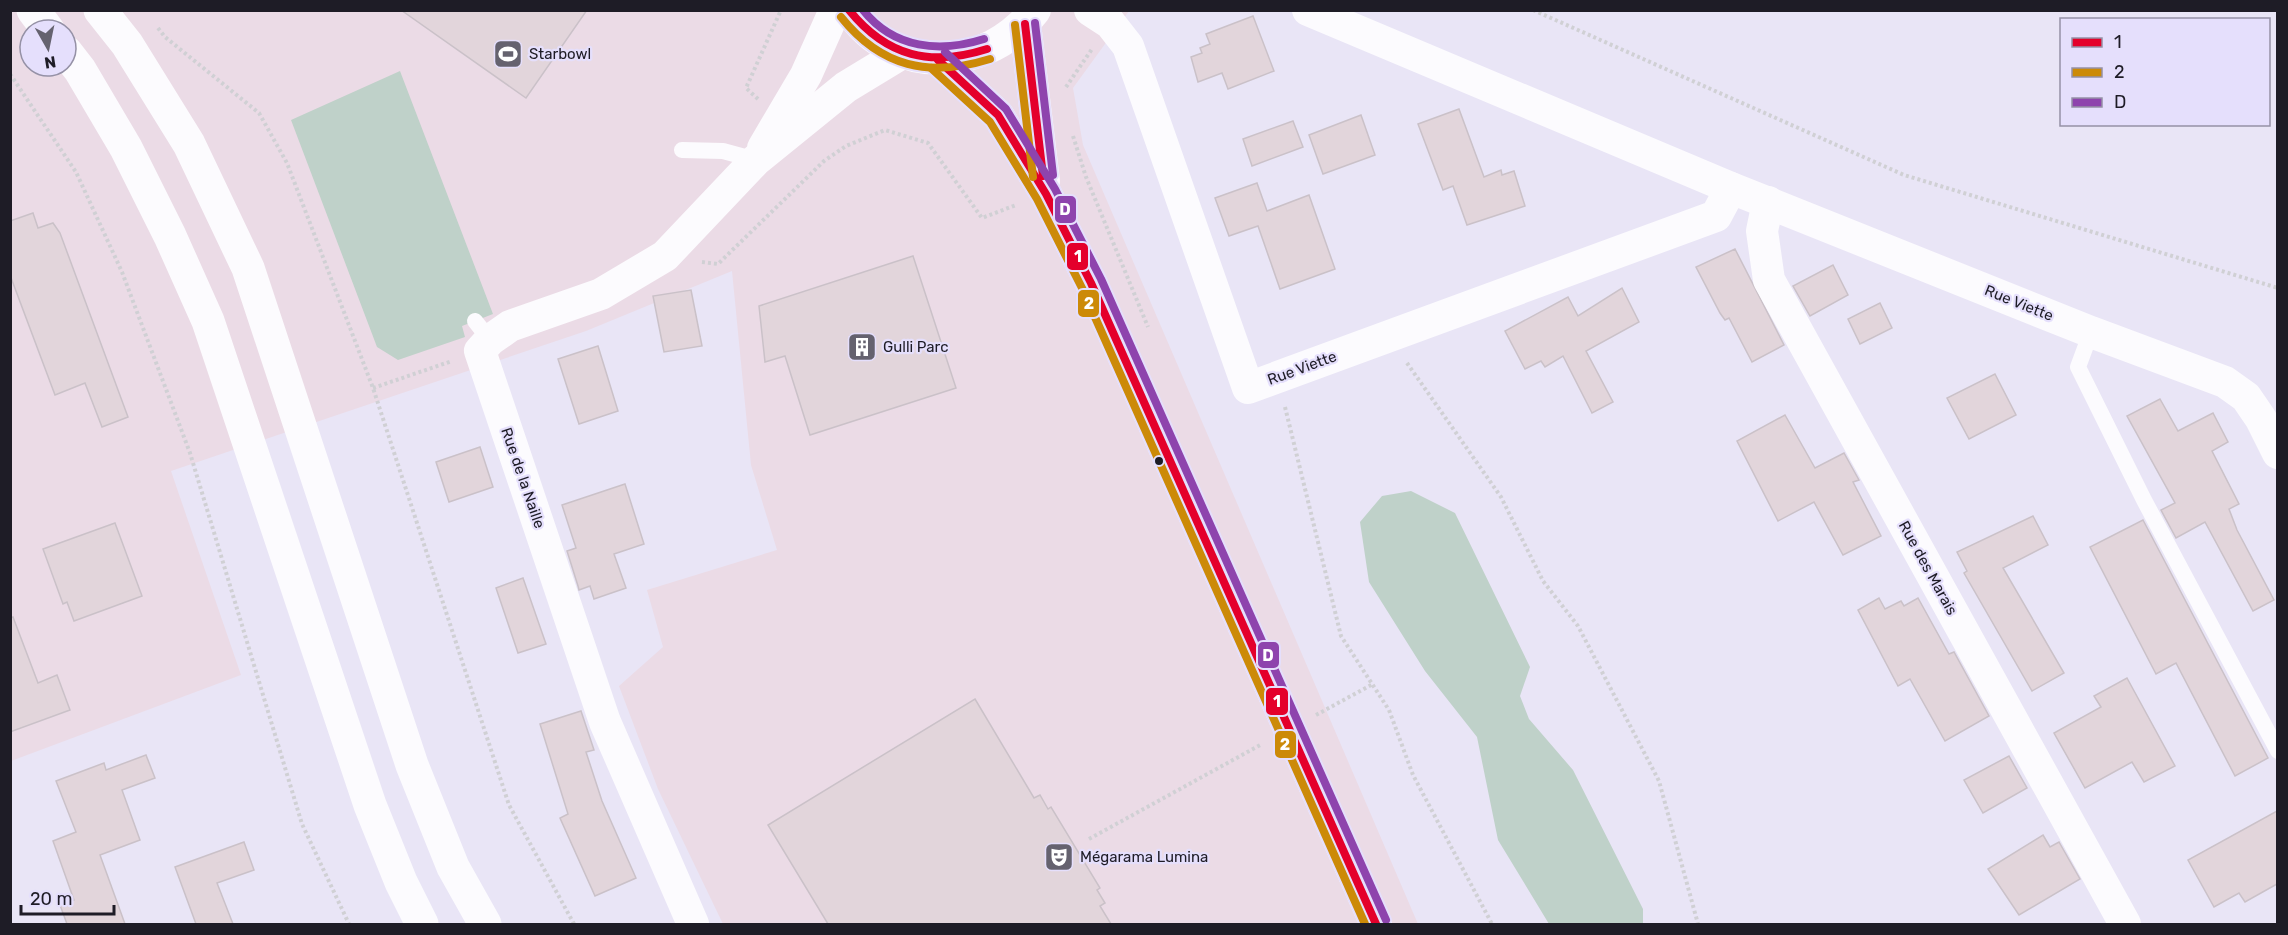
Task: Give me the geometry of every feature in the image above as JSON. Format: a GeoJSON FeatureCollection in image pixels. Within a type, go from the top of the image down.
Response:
{"type":"FeatureCollection","features":[{"type":"Feature","properties":{"kind":"main road"},"geometry":{"type":"LineString","coordinates":[[100,10],[127,44],[189,144],[248,268],[412,765],[453,867],[485,924]]}},
{"type":"Feature","properties":{"kind":"main road"},"geometry":{"type":"LineString","coordinates":[[78,67],[126,148],[170,236],[208,321],[370,805],[401,882],[422,924]]}},
{"type":"Feature","properties":{"kind":"street"},"geometry":{"type":"LineString","coordinates":[[756,160],[806,75],[835,10]]}},
{"type":"Feature","properties":{"kind":"street"},"geometry":{"type":"LineString","coordinates":[[849,10],[857,22],[878,40],[902,53],[938,60],[970,56],[1000,44],[1030,17]]}},
{"type":"Feature","properties":{"kind":"street","name":"Rue Viette"},"geometry":{"type":"LineString","coordinates":[[1308,10],[1731,188],[2091,332],[2226,382],[2269,417],[2277,453]]}},
{"type":"Feature","properties":{"kind":"street"},"geometry":{"type":"LineString","coordinates":[[1030,17],[1046,194]]}},
{"type":"Feature","properties":{"kind":"street","name":"Rue Viette"},"geometry":{"type":"LineString","coordinates":[[1100,17],[1128,46],[1248,388],[1716,216],[1731,188]]}},
{"type":"Feature","properties":{"kind":"street"},"geometry":{"type":"LineString","coordinates":[[481,337],[602,294],[665,256],[756,160],[846,87],[902,53]]}},
{"type":"Feature","properties":{"kind":"street"},"geometry":{"type":"LineString","coordinates":[[938,60],[998,115],[1046,194],[1091,283],[1376,924]]}},
{"type":"Feature","properties":{"kind":"street","name":"Rue des Marais"},"geometry":{"type":"LineString","coordinates":[[1768,202],[1762,231],[1769,280],[2125,924]]}},
{"type":"Feature","properties":{"kind":"street","name":"Rue de la Naille"},"geometry":{"type":"LineString","coordinates":[[481,337],[605,722],[693,924]]}},
{"type":"Feature","properties":{"kind":"lane"},"geometry":{"type":"LineString","coordinates":[[682,150],[723,151],[756,160]]}},
{"type":"Feature","properties":{"kind":"lane"},"geometry":{"type":"LineString","coordinates":[[2091,332],[2078,367],[2144,500],[2277,751]]}},
{"type":"Feature","properties":{"kind":"path"},"geometry":{"type":"LineString","coordinates":[[1533,10],[1904,175],[2277,288]]}},
{"type":"Feature","properties":{"kind":"path"},"geometry":{"type":"LineString","coordinates":[[1066,94],[1066,85],[1100,17]]}},
{"type":"Feature","properties":{"kind":"path"},"geometry":{"type":"LineString","coordinates":[[151,19],[165,37],[261,117],[286,163],[373,388],[509,805],[574,924]]}},
{"type":"Feature","properties":{"kind":"path"},"geometry":{"type":"LineString","coordinates":[[10,74],[75,172],[122,272],[190,453],[302,824],[349,924]]}},
{"type":"Feature","properties":{"kind":"path"},"geometry":{"type":"LineString","coordinates":[[665,256],[718,264],[824,161],[846,146],[885,130],[928,143],[982,218],[1086,177],[1072,133]]}},
{"type":"Feature","properties":{"kind":"path"},"geometry":{"type":"LineString","coordinates":[[1388,336],[1501,497],[1543,581],[1578,626],[1659,781],[1698,924]]}},
{"type":"Feature","properties":{"kind":"path"},"geometry":{"type":"LineString","coordinates":[[373,388],[481,337]]}},
{"type":"Feature","properties":{"kind":"path"},"geometry":{"type":"LineString","coordinates":[[1278,377],[1341,636],[1389,710],[1413,775],[1492,924]]}},
{"type":"Feature","properties":{"kind":"path"},"geometry":{"type":"LineString","coordinates":[[1089,839],[1373,684]]}},
{"type":"Feature","properties":{"kind":"shaded area"},"geometry":{"type":"Polygon","coordinates":[[[11,11],[1129,11],[1073,88],[1083,145],[1418,924],[723,924],[658,789],[619,686],[663,647],[647,590],[777,550],[751,465],[732,271],[586,331],[171,471],[241,675],[11,761],[11,11]]]}},
{"type":"Feature","properties":{"kind":"shaded area"},"geometry":{"type":"Polygon","coordinates":[[[400,71],[493,314],[462,326],[465,337],[398,360],[377,347],[291,120],[400,71]]]}},
{"type":"Feature","properties":{"kind":"shaded area"},"geometry":{"type":"Polygon","coordinates":[[[1411,491],[1455,513],[1530,667],[1520,696],[1529,719],[1573,770],[1643,909],[1643,924],[1549,924],[1498,840],[1477,737],[1425,671],[1369,582],[1360,522],[1382,496],[1411,491]]]}},
{"type":"Feature","properties":{"kind":"building","name":"Starbowl"},"geometry":{"type":"Polygon","coordinates":[[[401,10],[587,10],[526,98],[401,10]]]}},
{"type":"Feature","properties":{"kind":"building"},"geometry":{"type":"Polygon","coordinates":[[[1253,16],[1274,71],[1228,89],[1222,73],[1198,82],[1191,57],[1202,53],[1200,48],[1210,44],[1206,34],[1253,16]]]}},
{"type":"Feature","properties":{"kind":"building"},"geometry":{"type":"Polygon","coordinates":[[[1459,109],[1484,177],[1501,170],[1502,175],[1514,171],[1525,206],[1467,225],[1453,186],[1443,190],[1418,124],[1459,109]]]}},
{"type":"Feature","properties":{"kind":"building"},"geometry":{"type":"Polygon","coordinates":[[[1361,115],[1375,155],[1323,174],[1309,135],[1361,115]]]}},
{"type":"Feature","properties":{"kind":"building"},"geometry":{"type":"Polygon","coordinates":[[[1293,121],[1303,147],[1252,166],[1243,139],[1293,121]]]}},
{"type":"Feature","properties":{"kind":"building"},"geometry":{"type":"Polygon","coordinates":[[[1257,183],[1267,211],[1309,195],[1335,269],[1280,289],[1258,226],[1229,236],[1215,198],[1257,183]]]}},
{"type":"Feature","properties":{"kind":"building"},"geometry":{"type":"Polygon","coordinates":[[[33,213],[38,228],[53,223],[60,233],[128,417],[102,427],[85,383],[55,395],[10,275],[10,221],[33,213]]]}},
{"type":"Feature","properties":{"kind":"building"},"geometry":{"type":"Polygon","coordinates":[[[1735,249],[1784,345],[1752,362],[1729,318],[1725,320],[1720,313],[1696,267],[1735,249]]]}},
{"type":"Feature","properties":{"kind":"building","name":"Gulli Parc"},"geometry":{"type":"Polygon","coordinates":[[[913,256],[956,388],[810,435],[785,356],[765,362],[759,306],[913,256]]]}},
{"type":"Feature","properties":{"kind":"building"},"geometry":{"type":"Polygon","coordinates":[[[1833,265],[1848,295],[1810,316],[1793,286],[1833,265]]]}},
{"type":"Feature","properties":{"kind":"building"},"geometry":{"type":"Polygon","coordinates":[[[1622,288],[1639,322],[1586,351],[1613,402],[1592,413],[1563,356],[1545,367],[1541,361],[1525,369],[1505,331],[1568,297],[1578,316],[1622,288]]]}},
{"type":"Feature","properties":{"kind":"building"},"geometry":{"type":"Polygon","coordinates":[[[691,290],[702,346],[664,352],[653,296],[691,290]]]}},
{"type":"Feature","properties":{"kind":"building"},"geometry":{"type":"Polygon","coordinates":[[[1880,303],[1892,328],[1860,344],[1848,319],[1880,303]]]}},
{"type":"Feature","properties":{"kind":"building"},"geometry":{"type":"Polygon","coordinates":[[[598,346],[618,411],[579,424],[558,359],[598,346]]]}},
{"type":"Feature","properties":{"kind":"building"},"geometry":{"type":"Polygon","coordinates":[[[1995,374],[2016,415],[1969,439],[1947,398],[1995,374]]]}},
{"type":"Feature","properties":{"kind":"building"},"geometry":{"type":"Polygon","coordinates":[[[2160,399],[2178,431],[2213,413],[2228,442],[2212,451],[2239,504],[2229,509],[2237,530],[2274,600],[2253,611],[2205,522],[2176,538],[2161,510],[2175,503],[2127,416],[2160,399]]]}},
{"type":"Feature","properties":{"kind":"building"},"geometry":{"type":"Polygon","coordinates":[[[1785,415],[1815,468],[1844,453],[1859,480],[1853,482],[1881,536],[1843,555],[1814,502],[1778,521],[1737,441],[1785,415]]]}},
{"type":"Feature","properties":{"kind":"building"},"geometry":{"type":"Polygon","coordinates":[[[480,447],[493,487],[449,502],[436,462],[480,447]]]}},
{"type":"Feature","properties":{"kind":"building"},"geometry":{"type":"Polygon","coordinates":[[[625,484],[644,544],[614,554],[626,588],[594,599],[590,586],[579,590],[567,551],[576,548],[562,505],[625,484]]]}},
{"type":"Feature","properties":{"kind":"building"},"geometry":{"type":"Polygon","coordinates":[[[2033,516],[2048,545],[2003,568],[2064,673],[2032,691],[1964,573],[1967,571],[1957,552],[2033,516]]]}},
{"type":"Feature","properties":{"kind":"building"},"geometry":{"type":"Polygon","coordinates":[[[2143,520],[2268,758],[2235,776],[2176,663],[2156,674],[2090,547],[2143,520]]]}},
{"type":"Feature","properties":{"kind":"building"},"geometry":{"type":"Polygon","coordinates":[[[115,523],[142,596],[74,621],[67,602],[63,604],[43,549],[115,523]]]}},
{"type":"Feature","properties":{"kind":"building"},"geometry":{"type":"Polygon","coordinates":[[[523,578],[546,644],[518,653],[496,588],[523,578]]]}},
{"type":"Feature","properties":{"kind":"building"},"geometry":{"type":"Polygon","coordinates":[[[1879,598],[1885,609],[1901,601],[1904,606],[1918,598],[1949,654],[1954,652],[1989,716],[1945,741],[1910,679],[1898,686],[1858,610],[1879,598]]]}},
{"type":"Feature","properties":{"kind":"building"},"geometry":{"type":"Polygon","coordinates":[[[13,617],[38,683],[57,675],[70,710],[10,732],[10,618],[13,617]]]}},
{"type":"Feature","properties":{"kind":"building"},"geometry":{"type":"Polygon","coordinates":[[[2127,678],[2175,766],[2144,782],[2132,762],[2085,788],[2054,733],[2101,707],[2094,696],[2127,678]]]}},
{"type":"Feature","properties":{"kind":"building"},"geometry":{"type":"Polygon","coordinates":[[[975,699],[1034,798],[1040,795],[1048,809],[1051,807],[1100,888],[1097,890],[1105,903],[1100,906],[1111,924],[828,924],[768,825],[975,699]]]}},
{"type":"Feature","properties":{"kind":"building"},"geometry":{"type":"Polygon","coordinates":[[[581,711],[594,750],[586,752],[602,801],[636,878],[595,896],[560,818],[568,814],[540,724],[581,711]]]}},
{"type":"Feature","properties":{"kind":"building"},"geometry":{"type":"Polygon","coordinates":[[[146,755],[155,778],[122,790],[140,840],[100,855],[125,924],[67,924],[60,905],[74,900],[53,841],[76,832],[56,781],[104,763],[106,770],[146,755]]]}},
{"type":"Feature","properties":{"kind":"building"},"geometry":{"type":"Polygon","coordinates":[[[2009,756],[2027,788],[1983,813],[1964,780],[2009,756]]]}},
{"type":"Feature","properties":{"kind":"building"},"geometry":{"type":"Polygon","coordinates":[[[2277,811],[2277,884],[2245,902],[2239,893],[2214,907],[2188,860],[2277,811]]]}},
{"type":"Feature","properties":{"kind":"building"},"geometry":{"type":"Polygon","coordinates":[[[2043,835],[2050,847],[2059,842],[2080,879],[2019,915],[1988,869],[2043,835]]]}},
{"type":"Feature","properties":{"kind":"building"},"geometry":{"type":"Polygon","coordinates":[[[244,842],[254,870],[217,883],[233,924],[196,924],[175,867],[244,842]]]}},
{"type":"Feature","properties":{"kind":"transit line","name":"1"},"geometry":{"type":"LineString","coordinates":[[849,10],[879,38],[911,54],[947,57],[987,49]]}},
{"type":"Feature","properties":{"kind":"transit line","name":"D"},"geometry":{"type":"LineString","coordinates":[[863,10],[889,33],[919,44],[951,46],[984,39]]}},
{"type":"Feature","properties":{"kind":"transit line","name":"2"},"geometry":{"type":"LineString","coordinates":[[841,17],[856,34],[873,47],[908,64],[947,67],[968,65],[990,59]]}},
{"type":"Feature","properties":{"kind":"transit line","name":"D"},"geometry":{"type":"LineString","coordinates":[[1035,23],[1053,175]]}},
{"type":"Feature","properties":{"kind":"transit line","name":"1"},"geometry":{"type":"LineString","coordinates":[[1025,24],[1043,176]]}},
{"type":"Feature","properties":{"kind":"transit line","name":"2"},"geometry":{"type":"LineString","coordinates":[[1015,25],[1033,177]]}},
{"type":"Feature","properties":{"kind":"transit line","name":"D"},"geometry":{"type":"LineString","coordinates":[[945,52],[1006,109],[1055,189],[1101,279],[1386,920]]}},
{"type":"Feature","properties":{"kind":"transit line","name":"1"},"geometry":{"type":"LineString","coordinates":[[938,60],[998,115],[1046,194],[1091,283],[1376,924]]}},
{"type":"Feature","properties":{"kind":"transit line","name":"2"},"geometry":{"type":"LineString","coordinates":[[931,68],[990,122],[1037,199],[1082,288],[1365,924]]}},
{"type":"Feature","properties":{"kind":"place","name":"Starbowl"},"geometry":{"type":"Point","coordinates":[508,54]}},
{"type":"Feature","properties":{"kind":"place","name":"Gulli Parc"},"geometry":{"type":"Point","coordinates":[862,347]}},
{"type":"Feature","properties":{"kind":"place","name":"Mégarama Lumina"},"geometry":{"type":"Point","coordinates":[1059,857]}}]}
